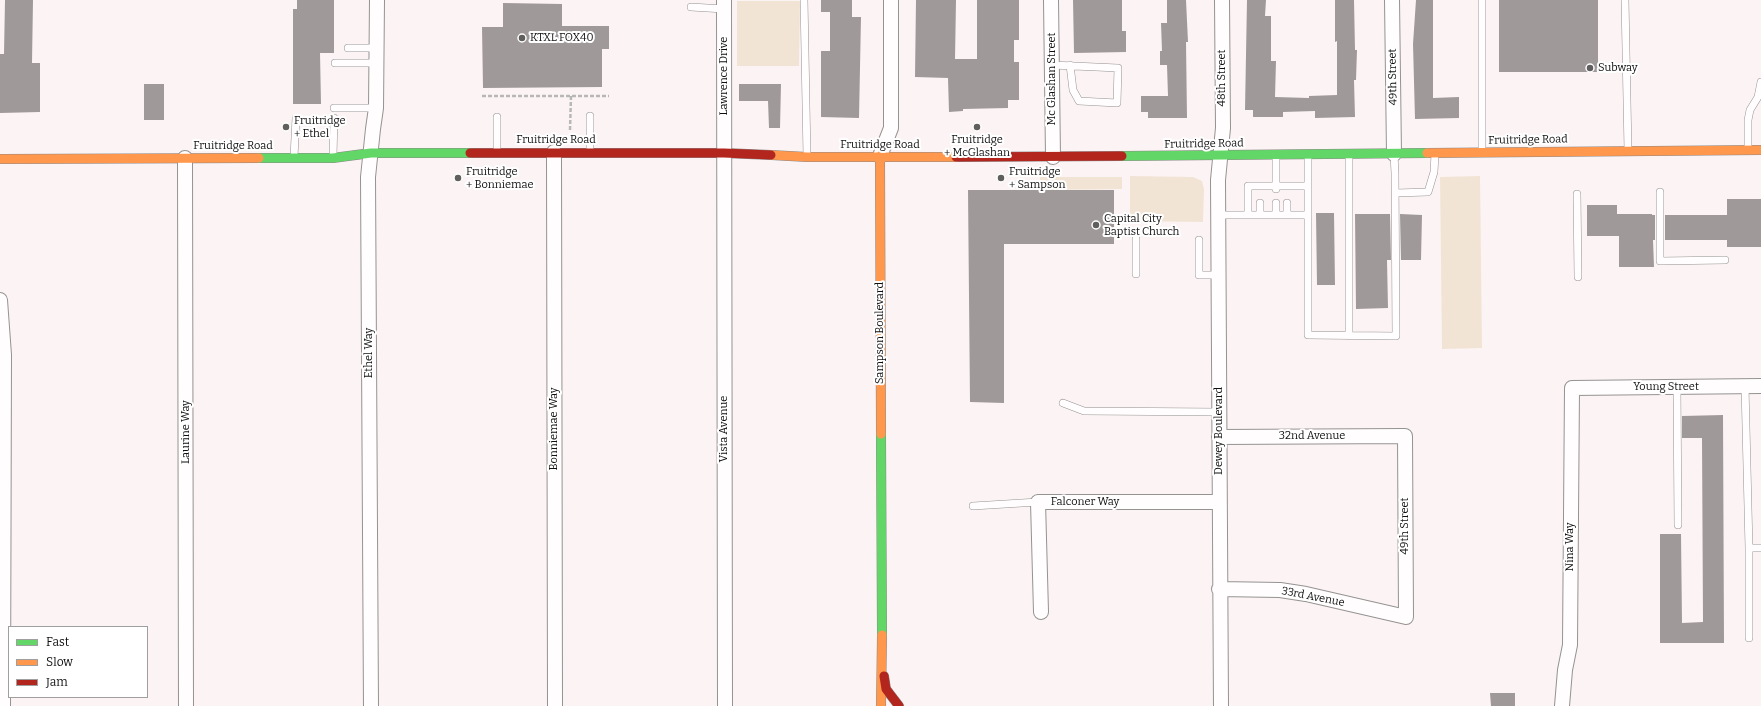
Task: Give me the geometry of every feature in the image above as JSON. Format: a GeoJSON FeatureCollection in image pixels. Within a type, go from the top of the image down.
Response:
{"type":"FeatureCollection","features":[{"type":"Feature","properties":{"kind":"main road","name":"Fruitridge Road"},"geometry":{"type":"LineString","coordinates":[[0,159],[333,158],[371,153],[554,152],[724,153],[807,157],[1053,157],[1761,150]]}},
{"type":"Feature","properties":{"kind":"main road","name":"Sampson Boulevard"},"geometry":{"type":"LineString","coordinates":[[880,156],[882,668],[880,706]]}},
{"type":"Feature","properties":{"kind":"main road","name":"Sampson Boulevard"},"geometry":{"type":"LineString","coordinates":[[882,668],[886,689],[899,706]]}},
{"type":"Feature","properties":{"kind":"street","name":"Ethel Way"},"geometry":{"type":"LineString","coordinates":[[371,706],[368,177],[376,108],[377,0]]}},
{"type":"Feature","properties":{"kind":"street","name":"Sampson Boulevard"},"geometry":{"type":"LineString","coordinates":[[880,156],[891,128],[891,0]]}},
{"type":"Feature","properties":{"kind":"street","name":"Mc Glashan Street"},"geometry":{"type":"LineString","coordinates":[[1052,0],[1053,157]]}},
{"type":"Feature","properties":{"kind":"street","name":"48th Street"},"geometry":{"type":"LineString","coordinates":[[1220,155],[1223,128],[1222,0]]}},
{"type":"Feature","properties":{"kind":"street","name":"49th Street"},"geometry":{"type":"LineString","coordinates":[[1392,0],[1394,154]]}},
{"type":"Feature","properties":{"kind":"street","name":"Lawrence Drive"},"geometry":{"type":"LineString","coordinates":[[724,4],[724,153]]}},
{"type":"Feature","properties":{"kind":"street","name":"Bonniemae Way"},"geometry":{"type":"LineString","coordinates":[[554,152],[555,706]]}},
{"type":"Feature","properties":{"kind":"street","name":"Vista Avenue"},"geometry":{"type":"LineString","coordinates":[[724,153],[725,706]]}},
{"type":"Feature","properties":{"kind":"street","name":"Dewey Boulevard"},"geometry":{"type":"LineString","coordinates":[[1220,155],[1218,180],[1218,412],[1221,706]]}},
{"type":"Feature","properties":{"kind":"street","name":"Laurine Way"},"geometry":{"type":"LineString","coordinates":[[186,158],[186,706]]}},
{"type":"Feature","properties":{"kind":"street"},"geometry":{"type":"LineString","coordinates":[[0,300],[4,355],[3,706]]}},
{"type":"Feature","properties":{"kind":"street","name":"Young Street"},"geometry":{"type":"LineString","coordinates":[[1572,388],[1761,386]]}},
{"type":"Feature","properties":{"kind":"street","name":"Nina Way"},"geometry":{"type":"LineString","coordinates":[[1562,706],[1565,670],[1570,645],[1572,388]]}},
{"type":"Feature","properties":{"kind":"street","name":"49th Street"},"geometry":{"type":"LineString","coordinates":[[1405,436],[1406,617]]}},
{"type":"Feature","properties":{"kind":"street","name":"32nd Avenue"},"geometry":{"type":"LineString","coordinates":[[1219,437],[1405,436]]}},
{"type":"Feature","properties":{"kind":"street","name":"Falconer Way"},"geometry":{"type":"LineString","coordinates":[[1041,612],[1038,502],[1219,502]]}},
{"type":"Feature","properties":{"kind":"street","name":"33rd Avenue"},"geometry":{"type":"LineString","coordinates":[[1219,589],[1280,590],[1306,594],[1406,617]]}},
{"type":"Feature","properties":{"kind":"lane"},"geometry":{"type":"LineString","coordinates":[[804,0],[807,157]]}},
{"type":"Feature","properties":{"kind":"lane"},"geometry":{"type":"LineString","coordinates":[[1482,0],[1482,153]]}},
{"type":"Feature","properties":{"kind":"lane"},"geometry":{"type":"LineString","coordinates":[[1625,0],[1628,151]]}},
{"type":"Feature","properties":{"kind":"lane"},"geometry":{"type":"LineString","coordinates":[[691,7],[724,4]]}},
{"type":"Feature","properties":{"kind":"lane"},"geometry":{"type":"LineString","coordinates":[[348,48],[377,48]]}},
{"type":"Feature","properties":{"kind":"lane"},"geometry":{"type":"LineString","coordinates":[[335,63],[376,63]]}},
{"type":"Feature","properties":{"kind":"lane"},"geometry":{"type":"LineString","coordinates":[[1052,65],[1118,68],[1117,103],[1079,101],[1073,90],[1070,66]]}},
{"type":"Feature","properties":{"kind":"lane"},"geometry":{"type":"LineString","coordinates":[[1748,150],[1748,120],[1750,110],[1758,97],[1761,82]]}},
{"type":"Feature","properties":{"kind":"lane"},"geometry":{"type":"LineString","coordinates":[[334,108],[376,108]]}},
{"type":"Feature","properties":{"kind":"lane"},"geometry":{"type":"LineString","coordinates":[[590,116],[590,152]]}},
{"type":"Feature","properties":{"kind":"lane"},"geometry":{"type":"LineString","coordinates":[[497,117],[497,153]]}},
{"type":"Feature","properties":{"kind":"lane"},"geometry":{"type":"LineString","coordinates":[[294,158],[296,118]]}},
{"type":"Feature","properties":{"kind":"lane"},"geometry":{"type":"LineString","coordinates":[[333,158],[334,118]]}},
{"type":"Feature","properties":{"kind":"lane"},"geometry":{"type":"LineString","coordinates":[[1349,154],[1350,336]]}},
{"type":"Feature","properties":{"kind":"lane"},"geometry":{"type":"LineString","coordinates":[[1308,155],[1308,335],[1396,336],[1396,193],[1394,154]]}},
{"type":"Feature","properties":{"kind":"lane"},"geometry":{"type":"LineString","coordinates":[[1396,193],[1428,192],[1434,172],[1435,154]]}},
{"type":"Feature","properties":{"kind":"lane"},"geometry":{"type":"LineString","coordinates":[[1276,155],[1276,187]]}},
{"type":"Feature","properties":{"kind":"lane"},"geometry":{"type":"LineString","coordinates":[[1248,215],[1248,186],[1260,188],[1286,188],[1308,186]]}},
{"type":"Feature","properties":{"kind":"lane"},"geometry":{"type":"LineString","coordinates":[[1660,192],[1660,261],[1725,260]]}},
{"type":"Feature","properties":{"kind":"lane"},"geometry":{"type":"LineString","coordinates":[[1577,194],[1578,277]]}},
{"type":"Feature","properties":{"kind":"lane"},"geometry":{"type":"LineString","coordinates":[[1260,203],[1260,215]]}},
{"type":"Feature","properties":{"kind":"lane"},"geometry":{"type":"LineString","coordinates":[[1276,203],[1276,215]]}},
{"type":"Feature","properties":{"kind":"lane"},"geometry":{"type":"LineString","coordinates":[[1286,203],[1287,214]]}},
{"type":"Feature","properties":{"kind":"lane"},"geometry":{"type":"LineString","coordinates":[[1218,215],[1308,214]]}},
{"type":"Feature","properties":{"kind":"lane"},"geometry":{"type":"LineString","coordinates":[[1136,239],[1136,274]]}},
{"type":"Feature","properties":{"kind":"lane"},"geometry":{"type":"LineString","coordinates":[[1200,240],[1199,275],[1218,275]]}},
{"type":"Feature","properties":{"kind":"lane"},"geometry":{"type":"LineString","coordinates":[[1745,386],[1749,548],[1749,638]]}},
{"type":"Feature","properties":{"kind":"lane"},"geometry":{"type":"LineString","coordinates":[[1677,387],[1678,525]]}},
{"type":"Feature","properties":{"kind":"lane"},"geometry":{"type":"LineString","coordinates":[[1063,403],[1084,411],[1218,412]]}},
{"type":"Feature","properties":{"kind":"lane"},"geometry":{"type":"LineString","coordinates":[[973,506],[1038,502]]}},
{"type":"Feature","properties":{"kind":"lane"},"geometry":{"type":"LineString","coordinates":[[1749,548],[1761,548]]}},
{"type":"Feature","properties":{"kind":"path"},"geometry":{"type":"LineString","coordinates":[[482,96],[609,96]]}},
{"type":"Feature","properties":{"kind":"path"},"geometry":{"type":"LineString","coordinates":[[570,130],[571,96]]}},
{"type":"Feature","properties":{"kind":"shaded area"},"geometry":{"type":"Polygon","coordinates":[[[737,1],[800,1],[799,66],[737,66],[737,1]]]}},
{"type":"Feature","properties":{"kind":"shaded area"},"geometry":{"type":"Polygon","coordinates":[[[1130,176],[1193,177],[1202,181],[1204,189],[1203,222],[1130,221],[1130,176]]]}},
{"type":"Feature","properties":{"kind":"shaded area"},"geometry":{"type":"Polygon","coordinates":[[[1480,176],[1482,348],[1442,349],[1440,177],[1480,176]]]}},
{"type":"Feature","properties":{"kind":"shaded area"},"geometry":{"type":"Polygon","coordinates":[[[1040,177],[1122,177],[1122,189],[1040,190],[1040,177]]]}},
{"type":"Feature","properties":{"kind":"building"},"geometry":{"type":"Polygon","coordinates":[[[5,0],[33,0],[32,63],[40,63],[40,112],[0,113],[0,54],[4,54],[5,0]]]}},
{"type":"Feature","properties":{"kind":"building"},"geometry":{"type":"Polygon","coordinates":[[[297,0],[334,0],[334,53],[320,53],[321,104],[293,104],[293,9],[297,9],[297,0]]]}},
{"type":"Feature","properties":{"kind":"building"},"geometry":{"type":"Polygon","coordinates":[[[821,0],[852,0],[852,17],[861,17],[859,118],[821,117],[821,51],[830,51],[830,12],[821,12],[821,0]]]}},
{"type":"Feature","properties":{"kind":"building"},"geometry":{"type":"Polygon","coordinates":[[[916,0],[956,0],[955,59],[977,59],[977,0],[1019,0],[1019,40],[1014,40],[1014,62],[1019,62],[1019,100],[1008,100],[1008,108],[963,109],[963,111],[949,112],[948,78],[915,77],[916,0]]]}},
{"type":"Feature","properties":{"kind":"building"},"geometry":{"type":"Polygon","coordinates":[[[1073,0],[1122,0],[1122,31],[1126,31],[1126,52],[1074,53],[1073,0]]]}},
{"type":"Feature","properties":{"kind":"building"},"geometry":{"type":"Polygon","coordinates":[[[1167,0],[1186,0],[1188,42],[1186,42],[1187,118],[1148,118],[1148,112],[1141,112],[1141,96],[1168,96],[1167,65],[1160,65],[1160,51],[1162,51],[1161,23],[1167,23],[1167,0]]]}},
{"type":"Feature","properties":{"kind":"building"},"geometry":{"type":"Polygon","coordinates":[[[1247,0],[1266,0],[1265,16],[1271,16],[1271,61],[1276,61],[1275,97],[1309,98],[1309,96],[1337,95],[1335,0],[1354,0],[1355,50],[1357,50],[1356,80],[1354,80],[1355,117],[1315,118],[1315,111],[1283,112],[1283,117],[1253,117],[1253,110],[1245,110],[1247,0]]]}},
{"type":"Feature","properties":{"kind":"building"},"geometry":{"type":"Polygon","coordinates":[[[1416,0],[1433,0],[1433,98],[1459,97],[1459,118],[1415,119],[1413,44],[1416,0]]]}},
{"type":"Feature","properties":{"kind":"building"},"geometry":{"type":"Polygon","coordinates":[[[1499,0],[1598,0],[1598,72],[1499,72],[1499,0]]]}},
{"type":"Feature","properties":{"kind":"building","name":"KTXL FOX40"},"geometry":{"type":"Polygon","coordinates":[[[503,3],[562,4],[562,26],[609,26],[609,49],[602,49],[602,87],[483,88],[482,27],[503,27],[503,3]]]}},
{"type":"Feature","properties":{"kind":"building"},"geometry":{"type":"Polygon","coordinates":[[[144,84],[164,84],[164,120],[144,120],[144,84]]]}},
{"type":"Feature","properties":{"kind":"building"},"geometry":{"type":"Polygon","coordinates":[[[739,84],[781,84],[780,128],[769,128],[768,101],[739,101],[739,84]]]}},
{"type":"Feature","properties":{"kind":"building"},"geometry":{"type":"Polygon","coordinates":[[[968,190],[1114,190],[1114,244],[1004,244],[1004,403],[970,402],[968,190]]]}},
{"type":"Feature","properties":{"kind":"building"},"geometry":{"type":"Polygon","coordinates":[[[1727,199],[1761,199],[1761,247],[1727,247],[1727,240],[1665,240],[1665,215],[1727,215],[1727,199]]]}},
{"type":"Feature","properties":{"kind":"building"},"geometry":{"type":"Polygon","coordinates":[[[1587,205],[1617,205],[1617,214],[1655,215],[1655,240],[1653,240],[1654,267],[1619,267],[1619,236],[1587,236],[1587,205]]]}},
{"type":"Feature","properties":{"kind":"building"},"geometry":{"type":"Polygon","coordinates":[[[1316,213],[1334,213],[1335,285],[1317,285],[1316,213]]]}},
{"type":"Feature","properties":{"kind":"building"},"geometry":{"type":"Polygon","coordinates":[[[1355,214],[1390,214],[1391,260],[1387,260],[1388,308],[1356,309],[1355,214]]]}},
{"type":"Feature","properties":{"kind":"building"},"geometry":{"type":"Polygon","coordinates":[[[1400,214],[1422,215],[1421,260],[1401,260],[1400,214]]]}},
{"type":"Feature","properties":{"kind":"building"},"geometry":{"type":"Polygon","coordinates":[[[1723,415],[1724,643],[1660,643],[1660,534],[1681,534],[1682,623],[1703,622],[1702,438],[1682,438],[1682,416],[1723,415]]]}},
{"type":"Feature","properties":{"kind":"building"},"geometry":{"type":"Polygon","coordinates":[[[1490,693],[1515,693],[1515,706],[1491,706],[1490,693]]]}},
{"type":"Feature","properties":{"kind":"traffic: fast"},"geometry":{"type":"LineString","coordinates":[[259,158],[333,158],[371,153],[470,153]]}},
{"type":"Feature","properties":{"kind":"traffic: fast"},"geometry":{"type":"LineString","coordinates":[[1122,156],[1427,153]]}},
{"type":"Feature","properties":{"kind":"traffic: fast"},"geometry":{"type":"LineString","coordinates":[[881,434],[882,635]]}},
{"type":"Feature","properties":{"kind":"traffic: slow"},"geometry":{"type":"LineString","coordinates":[[1427,153],[1761,150]]}},
{"type":"Feature","properties":{"kind":"traffic: slow"},"geometry":{"type":"LineString","coordinates":[[771,155],[807,157],[956,157]]}},
{"type":"Feature","properties":{"kind":"traffic: slow"},"geometry":{"type":"LineString","coordinates":[[880,156],[881,434]]}},
{"type":"Feature","properties":{"kind":"traffic: slow"},"geometry":{"type":"LineString","coordinates":[[0,159],[259,158]]}},
{"type":"Feature","properties":{"kind":"traffic: slow"},"geometry":{"type":"LineString","coordinates":[[881,706],[882,635]]}},
{"type":"Feature","properties":{"kind":"traffic: jam"},"geometry":{"type":"LineString","coordinates":[[470,153],[724,153],[771,155]]}},
{"type":"Feature","properties":{"kind":"traffic: jam"},"geometry":{"type":"LineString","coordinates":[[956,157],[1122,156]]}},
{"type":"Feature","properties":{"kind":"traffic: jam"},"geometry":{"type":"LineString","coordinates":[[884,676],[886,689],[899,706]]}},
{"type":"Feature","properties":{"kind":"place","name":"KTXL FOX40"},"geometry":{"type":"Point","coordinates":[522,38]}},
{"type":"Feature","properties":{"kind":"place","name":"Subway"},"geometry":{"type":"Point","coordinates":[1590,68]}},
{"type":"Feature","properties":{"kind":"place","name":"Fruitridge + Ethel"},"geometry":{"type":"Point","coordinates":[286,127]}},
{"type":"Feature","properties":{"kind":"place","name":"Fruitridge + McGlashan"},"geometry":{"type":"Point","coordinates":[977,127]}},
{"type":"Feature","properties":{"kind":"place","name":"Fruitridge + Bonniemae"},"geometry":{"type":"Point","coordinates":[458,178]}},
{"type":"Feature","properties":{"kind":"place","name":"Fruitridge + Sampson"},"geometry":{"type":"Point","coordinates":[1001,178]}},
{"type":"Feature","properties":{"kind":"place","name":"Capital City Baptist Church"},"geometry":{"type":"Point","coordinates":[1096,225]}}]}
